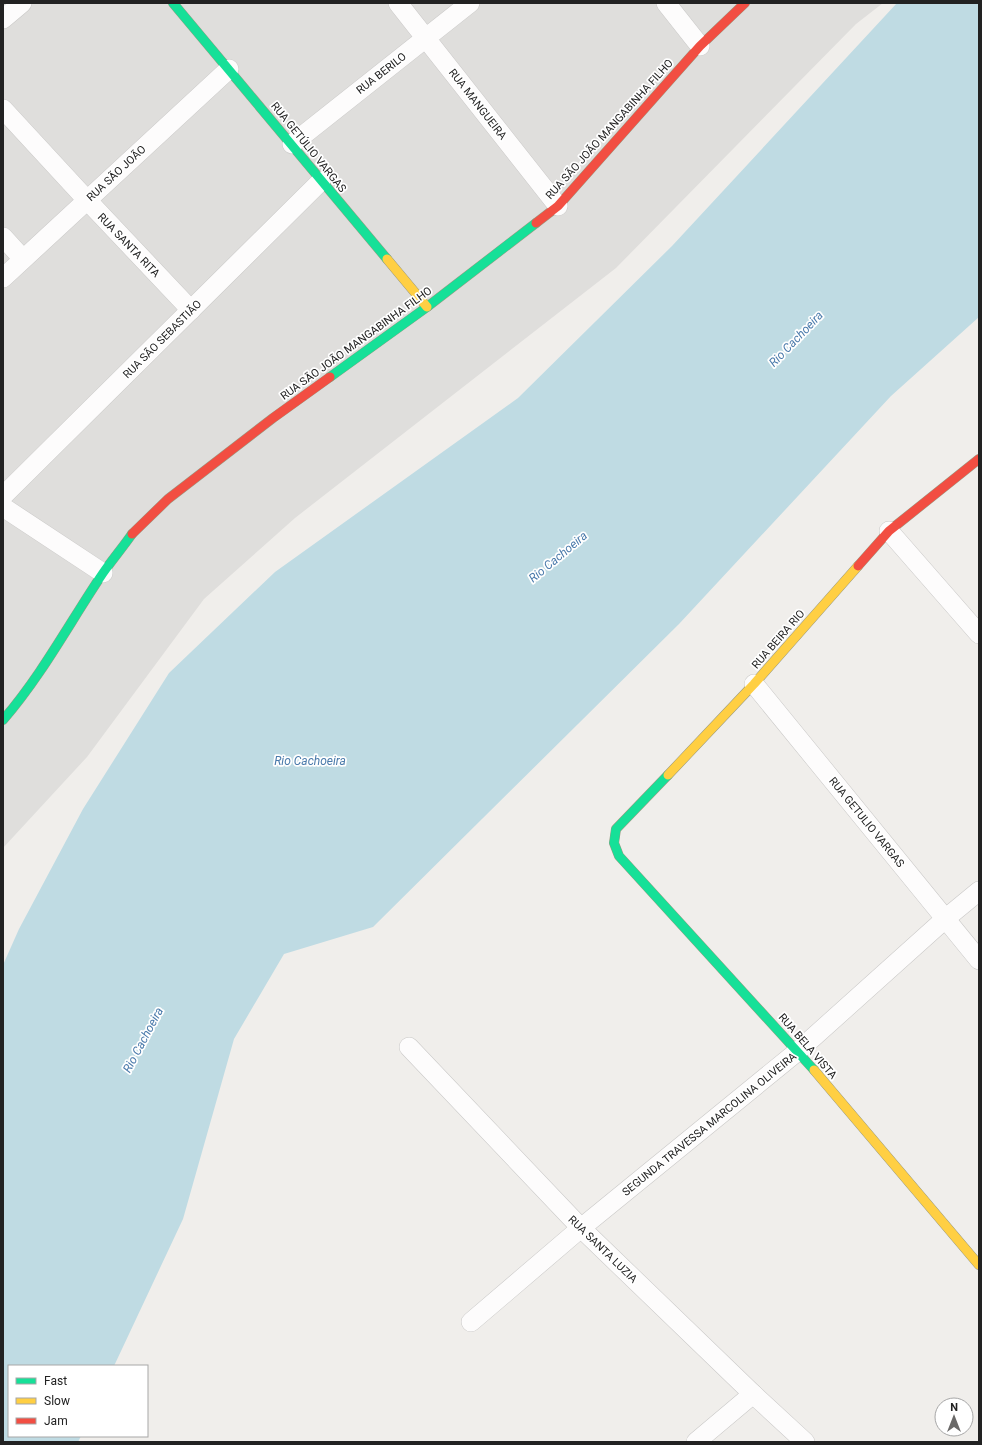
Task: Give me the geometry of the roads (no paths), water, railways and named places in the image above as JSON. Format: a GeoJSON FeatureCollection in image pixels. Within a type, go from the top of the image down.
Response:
{"type":"FeatureCollection","features":[{"type":"Feature","properties":{"kind":"street"},"geometry":{"type":"LineString","coordinates":[[3,20],[22,3]]}},
{"type":"Feature","properties":{"kind":"street","name":"RUA GETÚLIO VARGAS"},"geometry":{"type":"LineString","coordinates":[[172,3],[292,144],[321,182],[427,306]]}},
{"type":"Feature","properties":{"kind":"street","name":"RUA MANGUEIRA"},"geometry":{"type":"LineString","coordinates":[[398,3],[558,206]]}},
{"type":"Feature","properties":{"kind":"street","name":"RUA BERILO"},"geometry":{"type":"LineString","coordinates":[[292,144],[470,3]]}},
{"type":"Feature","properties":{"kind":"street"},"geometry":{"type":"LineString","coordinates":[[666,3],[700,46]]}},
{"type":"Feature","properties":{"kind":"street","name":"RUA SÃO JOÃO MANGABINHA FILHO"},"geometry":{"type":"LineString","coordinates":[[3,720],[18,703],[57,647],[103,573],[134,532],[168,499],[273,418],[427,306],[558,206],[700,46],[744,3]]}},
{"type":"Feature","properties":{"kind":"street","name":"RUA SÃO JOÃO"},"geometry":{"type":"LineString","coordinates":[[3,278],[229,69]]}},
{"type":"Feature","properties":{"kind":"street","name":"RUA SANTA RITA"},"geometry":{"type":"LineString","coordinates":[[3,109],[191,310]]}},
{"type":"Feature","properties":{"kind":"street","name":"RUA SÃO SEBASTIÃO"},"geometry":{"type":"LineString","coordinates":[[3,496],[321,182]]}},
{"type":"Feature","properties":{"kind":"street"},"geometry":{"type":"LineString","coordinates":[[3,237],[23,259]]}},
{"type":"Feature","properties":{"kind":"street","name":"RUA BEIRA RIO"},"geometry":{"type":"LineString","coordinates":[[615,847],[614,838],[616,829],[754,684],[889,531],[979,459]]}},
{"type":"Feature","properties":{"kind":"street"},"geometry":{"type":"LineString","coordinates":[[3,507],[103,573]]}},
{"type":"Feature","properties":{"kind":"street"},"geometry":{"type":"LineString","coordinates":[[889,531],[979,634]]}},
{"type":"Feature","properties":{"kind":"street","name":"RUA GETULIO VARGAS"},"geometry":{"type":"LineString","coordinates":[[754,684],[979,960]]}},
{"type":"Feature","properties":{"kind":"street","name":"RUA BELA VISTA"},"geometry":{"type":"LineString","coordinates":[[615,847],[619,856],[798,1051],[979,1265]]}},
{"type":"Feature","properties":{"kind":"street","name":"SEGUNDA TRAVESSA MARCOLINA OLIVEIRA"},"geometry":{"type":"LineString","coordinates":[[471,1322],[581,1228],[798,1051],[945,919],[979,891]]}},
{"type":"Feature","properties":{"kind":"street","name":"RUA SANTA LUZIA"},"geometry":{"type":"LineString","coordinates":[[409,1047],[581,1228],[753,1394],[805,1442]]}},
{"type":"Feature","properties":{"kind":"street"},"geometry":{"type":"LineString","coordinates":[[696,1442],[753,1394]]}},
{"type":"Feature","properties":{"kind":"water","name":"Rio Cachoeira"},"geometry":{"type":"Polygon","coordinates":[[[897,3],[979,3],[979,317],[891,396],[679,624],[373,927],[284,954],[234,1039],[183,1219],[114,1365],[8,1365],[8,1437],[80,1437],[78,1442],[3,1442],[3,965],[19,929],[83,809],[169,673],[275,572],[518,398],[672,246],[897,3]]]}}]}
